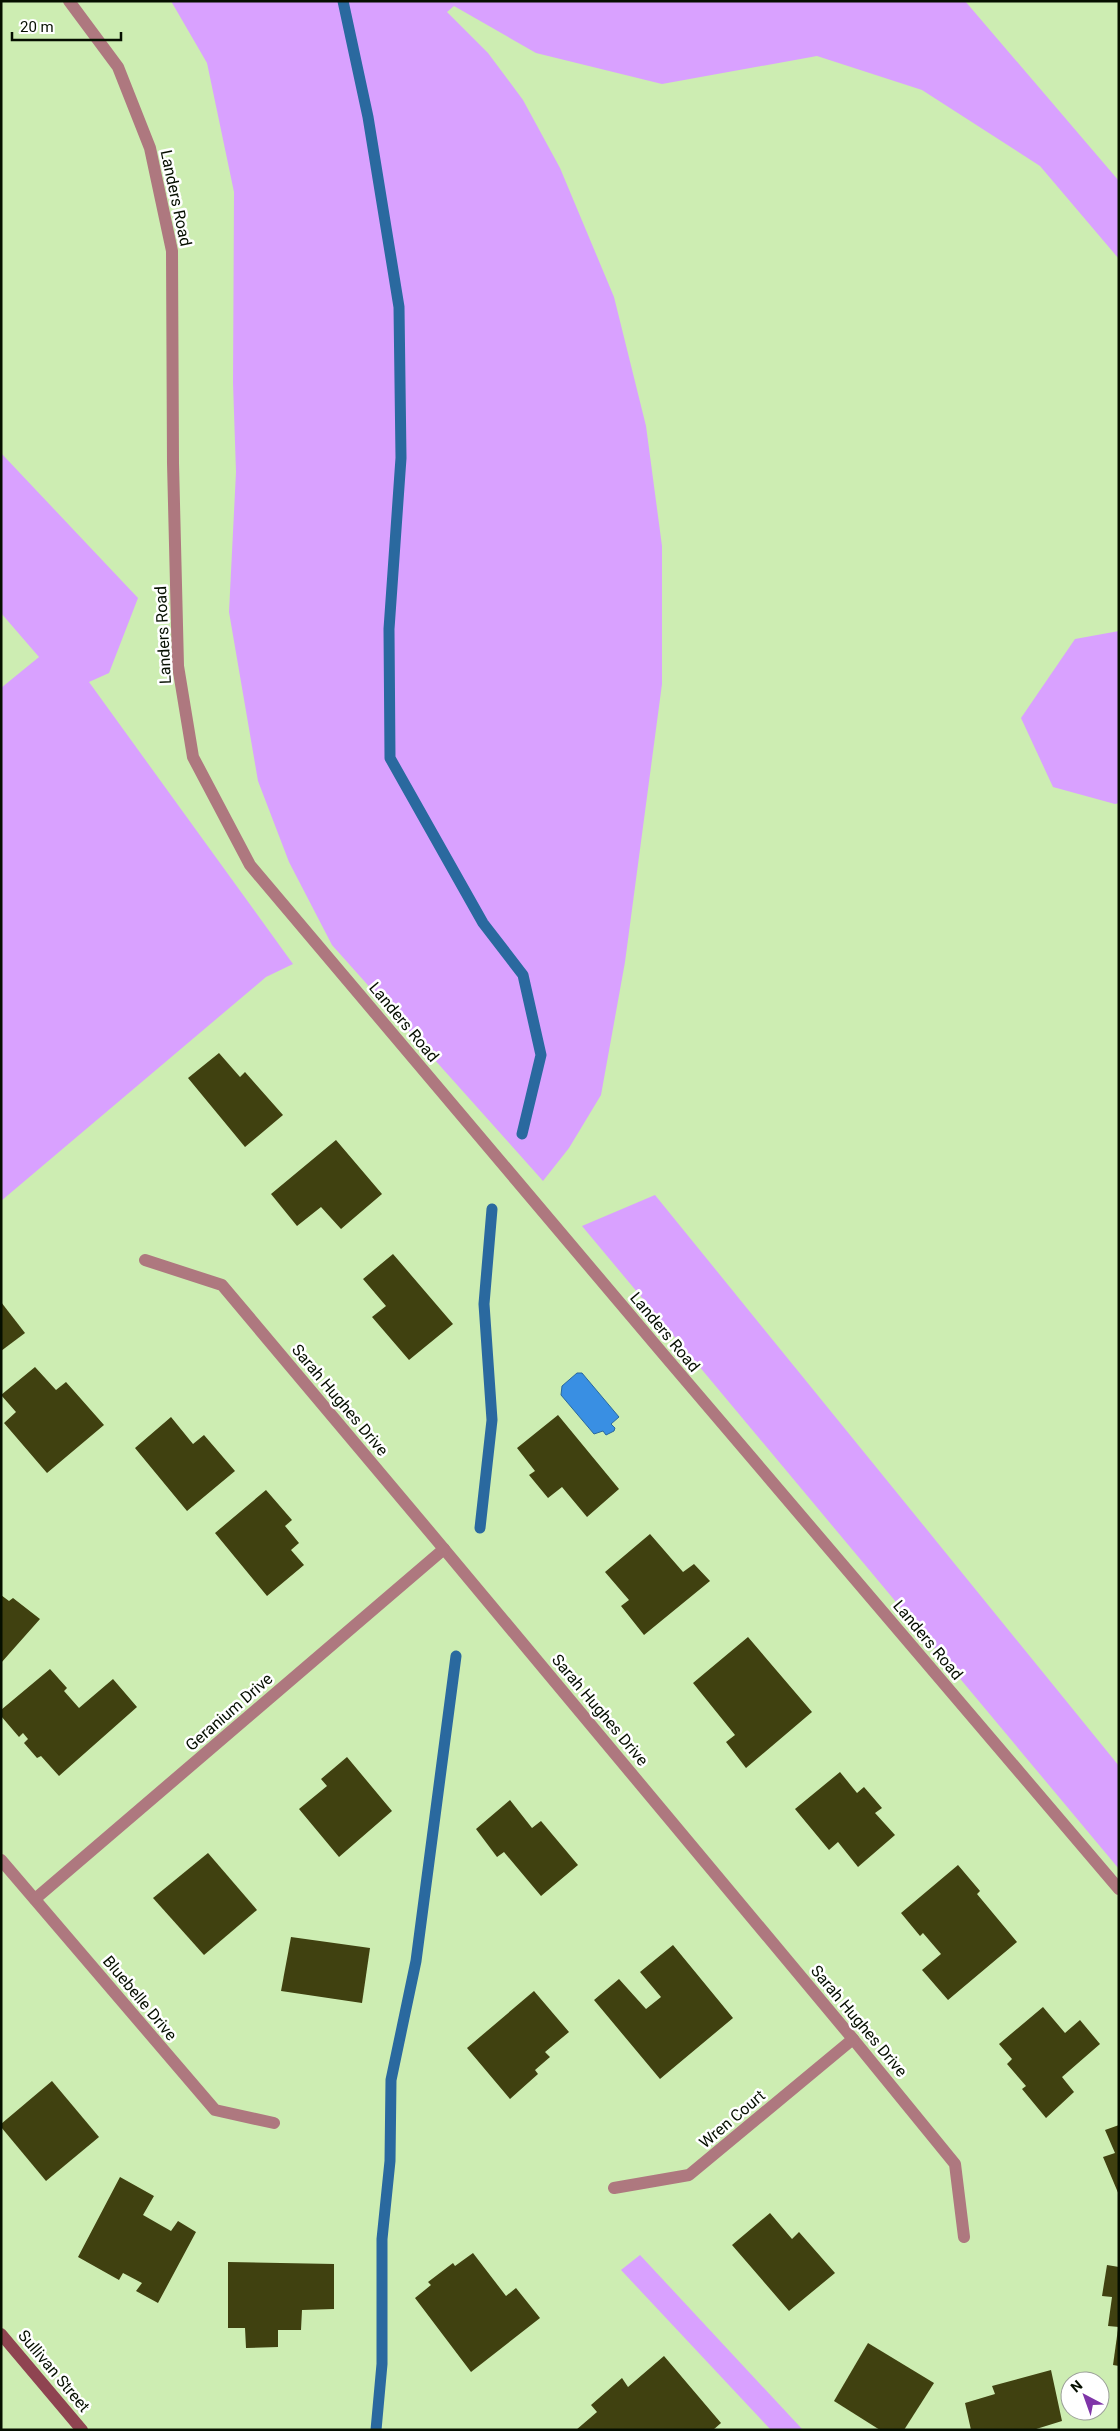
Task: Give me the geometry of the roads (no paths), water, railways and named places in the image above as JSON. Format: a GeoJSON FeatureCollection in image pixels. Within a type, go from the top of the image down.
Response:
{"type":"FeatureCollection","features":[{"type":"Feature","properties":{"kind":"main road","name":"Sullivan Street"},"geometry":{"type":"LineString","coordinates":[[1,2334],[82,2430]]}},
{"type":"Feature","properties":{"kind":"street","name":"Landers Road"},"geometry":{"type":"LineString","coordinates":[[69,1],[118,67],[150,148],[172,251],[173,472],[178,666],[193,757],[250,865],[664,1356],[1119,1889]]}},
{"type":"Feature","properties":{"kind":"street","name":"Sarah Hughes Drive"},"geometry":{"type":"LineString","coordinates":[[146,1260],[222,1285],[444,1549],[955,2164],[964,2237]]}},
{"type":"Feature","properties":{"kind":"street","name":"Geranium Drive"},"geometry":{"type":"LineString","coordinates":[[35,1899],[444,1549]]}},
{"type":"Feature","properties":{"kind":"street","name":"Bluebelle Drive"},"geometry":{"type":"LineString","coordinates":[[1,1860],[215,2110],[274,2124]]}},
{"type":"Feature","properties":{"kind":"street","name":"Wren Court"},"geometry":{"type":"LineString","coordinates":[[614,2188],[689,2175],[853,2039]]}},
{"type":"Feature","properties":{"kind":"water"},"geometry":{"type":"Polygon","coordinates":[[[577,1373],[582,1373],[619,1417],[611,1424],[615,1428],[614,1431],[606,1435],[603,1431],[594,1434],[561,1395],[562,1386],[577,1373]]]}},
{"type":"Feature","properties":{"kind":"waterway"},"geometry":{"type":"LineString","coordinates":[[343,1],[368,117],[399,307],[401,458],[389,629],[390,758],[483,923],[523,975],[541,1055],[522,1134]]}},
{"type":"Feature","properties":{"kind":"waterway"},"geometry":{"type":"LineString","coordinates":[[480,1528],[492,1420],[484,1304],[492,1209]]}},
{"type":"Feature","properties":{"kind":"waterway"},"geometry":{"type":"LineString","coordinates":[[376,2430],[382,2364],[382,2239],[390,2161],[391,2080],[416,1961],[456,1656]]}}]}
